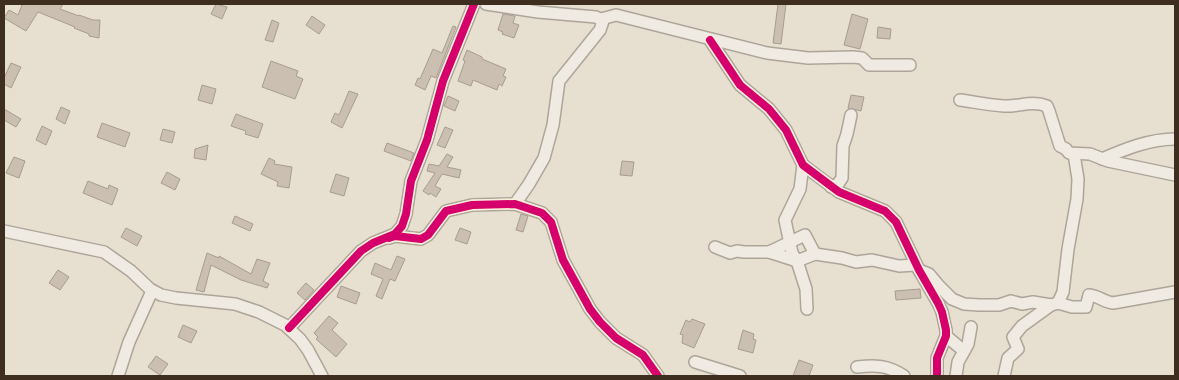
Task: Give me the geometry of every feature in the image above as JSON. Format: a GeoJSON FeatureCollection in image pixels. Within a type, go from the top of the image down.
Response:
{"type":"FeatureCollection","features":[{"type":"Feature","properties":{"kind":"street"},"geometry":{"type":"LineString","coordinates":[[389,238],[398,231],[404,222],[411,181],[426,140],[442,82],[474,4]]}},
{"type":"Feature","properties":{"kind":"street"},"geometry":{"type":"LineString","coordinates":[[486,4],[601,19],[616,15],[780,56],[808,58],[853,57],[862,58],[870,65],[910,66]]}},
{"type":"Feature","properties":{"kind":"street"},"geometry":{"type":"LineString","coordinates":[[515,204],[544,158],[554,125],[560,80],[601,28],[603,23],[601,19]]}},
{"type":"Feature","properties":{"kind":"street"},"geometry":{"type":"LineString","coordinates":[[710,40],[740,85],[769,109],[786,130],[806,172],[843,194],[885,211],[896,222],[917,268],[938,303],[945,322],[946,336],[937,358],[937,376]]}},
{"type":"Feature","properties":{"kind":"street"},"geometry":{"type":"LineString","coordinates":[[960,100],[1005,106],[1040,103],[1047,106],[1060,146],[1069,153],[1090,154],[1108,161],[1175,176]]}},
{"type":"Feature","properties":{"kind":"street"},"geometry":{"type":"LineString","coordinates":[[831,187],[838,184],[842,178],[843,146],[851,115]]}},
{"type":"Feature","properties":{"kind":"street"},"geometry":{"type":"LineString","coordinates":[[1102,159],[1141,144],[1162,139],[1175,139]]}},
{"type":"Feature","properties":{"kind":"street"},"geometry":{"type":"LineString","coordinates":[[1004,376],[1008,358],[1018,349],[1013,337],[1027,322],[1055,304],[1063,292],[1078,178],[1074,154]]}},
{"type":"Feature","properties":{"kind":"street"},"geometry":{"type":"LineString","coordinates":[[806,172],[785,220],[792,253],[797,261],[806,289],[807,309]]}},
{"type":"Feature","properties":{"kind":"street"},"geometry":{"type":"LineString","coordinates":[[290,328],[361,251],[375,241],[395,236],[421,239],[428,235],[443,214],[450,210],[482,204],[515,204],[534,210],[547,217],[551,222],[563,260],[590,309],[616,338],[643,355],[658,376]]}},
{"type":"Feature","properties":{"kind":"street"},"geometry":{"type":"LineString","coordinates":[[4,231],[104,252],[161,295],[240,305],[259,312],[290,328],[308,350],[322,376]]}},
{"type":"Feature","properties":{"kind":"street"},"geometry":{"type":"LineString","coordinates":[[769,252],[805,235],[814,254]]}},
{"type":"Feature","properties":{"kind":"street"},"geometry":{"type":"LineString","coordinates":[[715,247],[730,254],[737,251],[769,252],[797,261],[814,254],[856,262],[872,260],[917,268],[929,274],[952,299],[964,304],[999,305],[1011,301],[1022,304],[1033,302],[1080,308],[1086,307],[1088,295],[1099,296],[1107,302],[1113,302],[1175,292]]}},
{"type":"Feature","properties":{"kind":"street"},"geometry":{"type":"LineString","coordinates":[[118,376],[129,342],[152,290]]}},
{"type":"Feature","properties":{"kind":"street"},"geometry":{"type":"LineString","coordinates":[[956,376],[958,362],[968,344],[971,327]]}},
{"type":"Feature","properties":{"kind":"street"},"geometry":{"type":"LineString","coordinates":[[946,336],[964,351]]}},
{"type":"Feature","properties":{"kind":"street"},"geometry":{"type":"LineString","coordinates":[[695,362],[740,376]]}},
{"type":"Feature","properties":{"kind":"street"},"geometry":{"type":"LineString","coordinates":[[857,367],[876,365],[896,371],[904,376]]}},
{"type":"Feature","properties":{"kind":"building"},"geometry":{"type":"Polygon","coordinates":[[[19,4],[63,4],[60,9],[93,20],[100,20],[99,38],[89,36],[89,34],[75,27],[38,12],[26,31],[4,18],[9,10],[18,15],[22,5],[19,4]]]}},
{"type":"Feature","properties":{"kind":"building"},"geometry":{"type":"Polygon","coordinates":[[[216,4],[227,7],[222,19],[211,14],[216,4]]]}},
{"type":"Feature","properties":{"kind":"building"},"geometry":{"type":"Polygon","coordinates":[[[778,4],[786,4],[781,44],[773,43],[778,4]]]}},
{"type":"Feature","properties":{"kind":"building"},"geometry":{"type":"Polygon","coordinates":[[[503,14],[515,16],[513,23],[519,25],[514,38],[502,34],[503,32],[498,30],[503,14]]]}},
{"type":"Feature","properties":{"kind":"building"},"geometry":{"type":"Polygon","coordinates":[[[852,14],[868,19],[860,49],[844,45],[852,14]]]}},
{"type":"Feature","properties":{"kind":"building"},"geometry":{"type":"Polygon","coordinates":[[[312,16],[325,25],[319,34],[306,25],[312,16]]]}},
{"type":"Feature","properties":{"kind":"building"},"geometry":{"type":"Polygon","coordinates":[[[272,20],[279,23],[273,42],[265,40],[272,20]]]}},
{"type":"Feature","properties":{"kind":"building"},"geometry":{"type":"Polygon","coordinates":[[[453,26],[456,27],[436,78],[431,76],[425,90],[415,85],[418,78],[420,79],[433,49],[442,53],[453,26]]]}},
{"type":"Feature","properties":{"kind":"building"},"geometry":{"type":"Polygon","coordinates":[[[878,27],[891,29],[890,39],[877,38],[878,27]]]}},
{"type":"Feature","properties":{"kind":"building"},"geometry":{"type":"Polygon","coordinates":[[[467,50],[482,57],[482,59],[506,69],[503,76],[506,77],[502,86],[499,84],[497,90],[473,80],[471,86],[458,81],[467,50]]]}},
{"type":"Feature","properties":{"kind":"building"},"geometry":{"type":"Polygon","coordinates":[[[271,61],[298,71],[296,76],[303,79],[295,99],[262,87],[271,61]]]}},
{"type":"Feature","properties":{"kind":"building"},"geometry":{"type":"Polygon","coordinates":[[[11,63],[21,67],[11,88],[4,84],[4,78],[11,63]]]}},
{"type":"Feature","properties":{"kind":"building"},"geometry":{"type":"Polygon","coordinates":[[[202,85],[216,89],[212,104],[198,100],[202,85]]]}},
{"type":"Feature","properties":{"kind":"building"},"geometry":{"type":"Polygon","coordinates":[[[349,91],[358,94],[342,128],[331,122],[335,113],[339,115],[349,91]]]}},
{"type":"Feature","properties":{"kind":"building"},"geometry":{"type":"Polygon","coordinates":[[[851,95],[864,97],[861,111],[848,108],[851,95]]]}},
{"type":"Feature","properties":{"kind":"building"},"geometry":{"type":"Polygon","coordinates":[[[448,96],[459,101],[455,111],[444,106],[448,96]]]}},
{"type":"Feature","properties":{"kind":"building"},"geometry":{"type":"Polygon","coordinates":[[[61,107],[70,111],[65,124],[56,119],[61,107]]]}},
{"type":"Feature","properties":{"kind":"building"},"geometry":{"type":"Polygon","coordinates":[[[4,109],[21,119],[16,127],[4,120],[4,109]]]}},
{"type":"Feature","properties":{"kind":"building"},"geometry":{"type":"Polygon","coordinates":[[[236,114],[263,124],[258,138],[245,134],[246,131],[231,126],[236,114]]]}},
{"type":"Feature","properties":{"kind":"building"},"geometry":{"type":"Polygon","coordinates":[[[102,123],[130,133],[125,147],[97,137],[102,123]]]}},
{"type":"Feature","properties":{"kind":"building"},"geometry":{"type":"Polygon","coordinates":[[[42,126],[52,131],[46,145],[36,140],[42,126]]]}},
{"type":"Feature","properties":{"kind":"building"},"geometry":{"type":"Polygon","coordinates":[[[445,127],[453,130],[445,148],[437,145],[445,127]]]}},
{"type":"Feature","properties":{"kind":"building"},"geometry":{"type":"Polygon","coordinates":[[[163,129],[175,132],[172,143],[160,140],[163,129]]]}},
{"type":"Feature","properties":{"kind":"building"},"geometry":{"type":"Polygon","coordinates":[[[387,143],[414,153],[411,161],[384,151],[387,143]]]}},
{"type":"Feature","properties":{"kind":"building"},"geometry":{"type":"Polygon","coordinates":[[[208,145],[206,160],[194,158],[195,149],[208,145]]]}},
{"type":"Feature","properties":{"kind":"building"},"geometry":{"type":"Polygon","coordinates":[[[447,154],[453,157],[447,167],[461,170],[459,178],[442,174],[435,186],[441,189],[436,197],[430,193],[429,195],[423,191],[435,173],[427,171],[429,164],[439,166],[447,154]]]}},
{"type":"Feature","properties":{"kind":"building"},"geometry":{"type":"Polygon","coordinates":[[[14,157],[25,161],[19,178],[6,173],[14,157]]]}},
{"type":"Feature","properties":{"kind":"building"},"geometry":{"type":"Polygon","coordinates":[[[269,158],[275,161],[274,164],[292,167],[289,188],[277,186],[278,182],[261,174],[269,158]]]}},
{"type":"Feature","properties":{"kind":"building"},"geometry":{"type":"Polygon","coordinates":[[[622,161],[634,162],[632,176],[620,175],[622,161]]]}},
{"type":"Feature","properties":{"kind":"building"},"geometry":{"type":"Polygon","coordinates":[[[167,172],[180,179],[175,190],[161,183],[167,172]]]}},
{"type":"Feature","properties":{"kind":"building"},"geometry":{"type":"Polygon","coordinates":[[[336,174],[349,178],[344,196],[330,192],[336,174]]]}},
{"type":"Feature","properties":{"kind":"building"},"geometry":{"type":"Polygon","coordinates":[[[88,181],[108,189],[109,185],[118,189],[112,205],[83,193],[88,181]]]}},
{"type":"Feature","properties":{"kind":"building"},"geometry":{"type":"Polygon","coordinates":[[[521,214],[528,216],[523,232],[516,230],[521,214]]]}},
{"type":"Feature","properties":{"kind":"building"},"geometry":{"type":"Polygon","coordinates":[[[235,216],[253,224],[250,231],[232,223],[235,216]]]}},
{"type":"Feature","properties":{"kind":"building"},"geometry":{"type":"Polygon","coordinates":[[[126,228],[142,236],[137,246],[121,237],[126,228]]]}},
{"type":"Feature","properties":{"kind":"building"},"geometry":{"type":"Polygon","coordinates":[[[460,228],[471,232],[467,244],[455,240],[460,228]]]}},
{"type":"Feature","properties":{"kind":"building"},"geometry":{"type":"Polygon","coordinates":[[[207,253],[219,258],[219,256],[251,274],[257,259],[270,263],[263,281],[269,284],[267,288],[241,280],[211,265],[204,292],[196,290],[207,253]]]}},
{"type":"Feature","properties":{"kind":"building"},"geometry":{"type":"Polygon","coordinates":[[[397,256],[405,259],[395,281],[390,279],[382,299],[376,296],[383,279],[371,274],[375,263],[391,270],[397,256]]]}},
{"type":"Feature","properties":{"kind":"building"},"geometry":{"type":"Polygon","coordinates":[[[58,270],[69,277],[60,290],[49,283],[58,270]]]}},
{"type":"Feature","properties":{"kind":"building"},"geometry":{"type":"Polygon","coordinates":[[[306,283],[314,290],[305,300],[297,293],[306,283]]]}},
{"type":"Feature","properties":{"kind":"building"},"geometry":{"type":"Polygon","coordinates":[[[341,286],[360,293],[356,304],[337,297],[341,286]]]}},
{"type":"Feature","properties":{"kind":"building"},"geometry":{"type":"Polygon","coordinates":[[[920,289],[921,298],[896,300],[895,291],[920,289]]]}},
{"type":"Feature","properties":{"kind":"building"},"geometry":{"type":"Polygon","coordinates":[[[329,316],[338,323],[332,330],[347,344],[336,357],[316,339],[318,337],[314,333],[329,316]]]}},
{"type":"Feature","properties":{"kind":"building"},"geometry":{"type":"Polygon","coordinates":[[[692,319],[705,324],[694,348],[682,343],[683,335],[680,334],[686,320],[690,322],[692,319]]]}},
{"type":"Feature","properties":{"kind":"building"},"geometry":{"type":"Polygon","coordinates":[[[183,325],[197,331],[191,343],[178,337],[183,325]]]}},
{"type":"Feature","properties":{"kind":"building"},"geometry":{"type":"Polygon","coordinates":[[[743,330],[754,334],[753,339],[756,340],[753,353],[738,349],[743,330]]]}},
{"type":"Feature","properties":{"kind":"building"},"geometry":{"type":"Polygon","coordinates":[[[156,356],[168,364],[160,375],[148,367],[156,356]]]}},
{"type":"Feature","properties":{"kind":"building"},"geometry":{"type":"Polygon","coordinates":[[[799,360],[813,365],[809,376],[793,376],[799,360]]]}},
{"type":"Feature","properties":{"kind":"cycle path"},"geometry":{"type":"LineString","coordinates":[[289,328],[361,251],[373,243],[395,234],[402,226],[406,214],[411,181],[427,140],[443,81],[474,4]]}},
{"type":"Feature","properties":{"kind":"cycle path"},"geometry":{"type":"LineString","coordinates":[[710,40],[740,85],[769,109],[786,130],[803,165],[839,192],[885,211],[896,222],[942,312],[946,336],[937,358],[937,376]]}},
{"type":"Feature","properties":{"kind":"cycle path"},"geometry":{"type":"LineString","coordinates":[[389,238],[395,236],[421,239],[428,235],[446,211],[472,205],[515,204],[542,213],[551,222],[563,260],[590,309],[616,338],[643,355],[658,376]]}}]}
